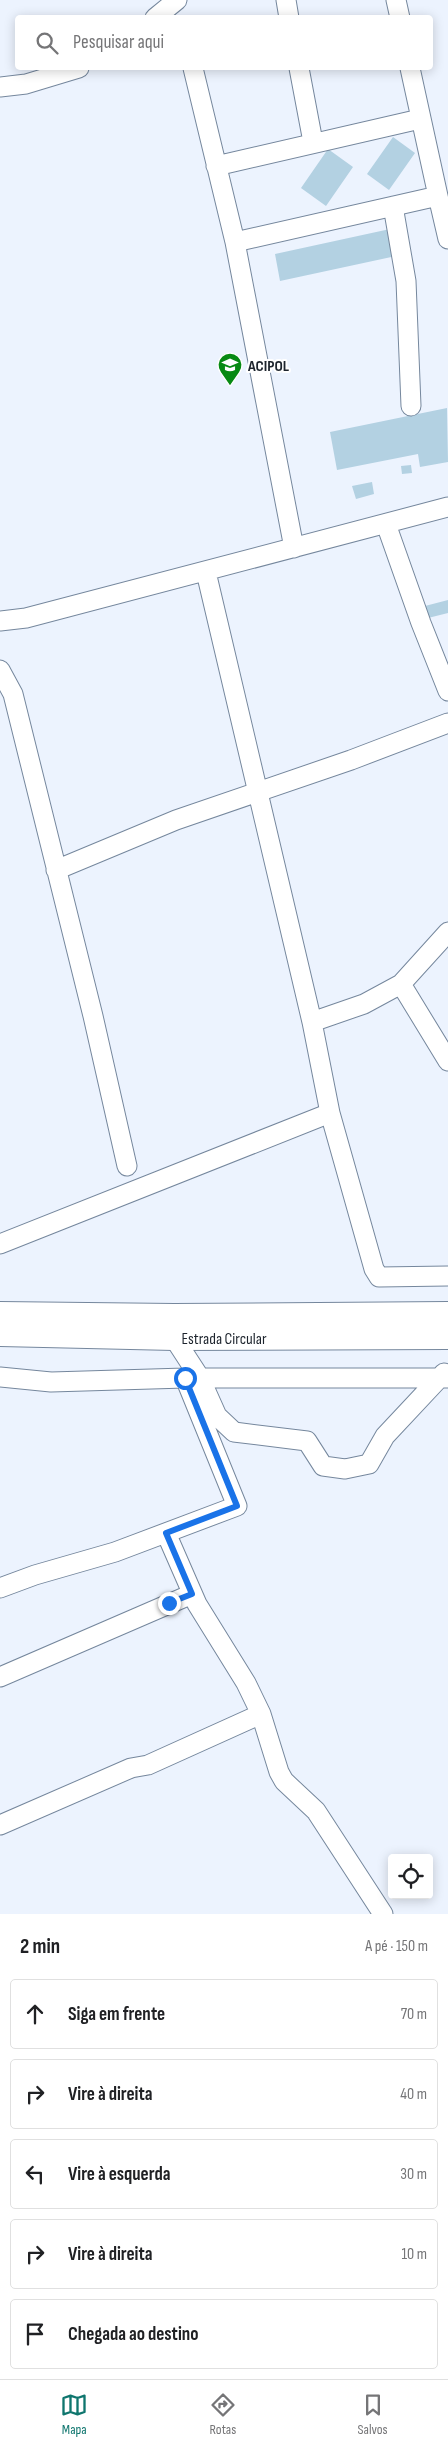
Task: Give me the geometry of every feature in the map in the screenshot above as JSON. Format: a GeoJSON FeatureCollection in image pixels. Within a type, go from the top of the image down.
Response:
{"type":"FeatureCollection","features":[{"type":"Feature","properties":{"kind":"main road","name":"Estrada Circular"},"geometry":{"type":"LineString","coordinates":[[0,1314],[174,1316],[448,1314]]}},
{"type":"Feature","properties":{"kind":"main road","name":"Estrada Circular"},"geometry":{"type":"LineString","coordinates":[[0,1334],[174,1338],[448,1337]]}},
{"type":"Feature","properties":{"kind":"street"},"geometry":{"type":"LineString","coordinates":[[159,15],[177,0],[180,15]]}},
{"type":"Feature","properties":{"kind":"street"},"geometry":{"type":"LineString","coordinates":[[286,0],[288,15]]}},
{"type":"Feature","properties":{"kind":"street"},"geometry":{"type":"LineString","coordinates":[[396,0],[399,15]]}},
{"type":"Feature","properties":{"kind":"street"},"geometry":{"type":"LineString","coordinates":[[0,87],[26,84],[72,70]]}},
{"type":"Feature","properties":{"kind":"street"},"geometry":{"type":"LineString","coordinates":[[193,70],[235,242],[294,548]]}},
{"type":"Feature","properties":{"kind":"street"},"geometry":{"type":"LineString","coordinates":[[299,70],[313,142]]}},
{"type":"Feature","properties":{"kind":"street"},"geometry":{"type":"LineString","coordinates":[[410,70],[448,239]]}},
{"type":"Feature","properties":{"kind":"street"},"geometry":{"type":"LineString","coordinates":[[216,166],[420,118]]}},
{"type":"Feature","properties":{"kind":"street"},"geometry":{"type":"LineString","coordinates":[[235,242],[438,196]]}},
{"type":"Feature","properties":{"kind":"street"},"geometry":{"type":"LineString","coordinates":[[393,206],[406,281],[411,406]]}},
{"type":"Feature","properties":{"kind":"street"},"geometry":{"type":"LineString","coordinates":[[0,621],[26,618],[448,507]]}},
{"type":"Feature","properties":{"kind":"street"},"geometry":{"type":"LineString","coordinates":[[386,524],[421,623],[448,691]]}},
{"type":"Feature","properties":{"kind":"street"},"geometry":{"type":"LineString","coordinates":[[206,572],[312,1022],[330,1113],[374,1269],[379,1277],[448,1276]]}},
{"type":"Feature","properties":{"kind":"street"},"geometry":{"type":"LineString","coordinates":[[0,670],[13,694],[93,1016],[127,1166]]}},
{"type":"Feature","properties":{"kind":"street"},"geometry":{"type":"LineString","coordinates":[[56,870],[176,820],[352,760],[448,723]]}},
{"type":"Feature","properties":{"kind":"street"},"geometry":{"type":"LineString","coordinates":[[312,1022],[364,1004],[401,984],[448,932]]}},
{"type":"Feature","properties":{"kind":"street"},"geometry":{"type":"LineString","coordinates":[[401,984],[448,1061]]}},
{"type":"Feature","properties":{"kind":"street"},"geometry":{"type":"LineString","coordinates":[[0,1244],[330,1113]]}},
{"type":"Feature","properties":{"kind":"street"},"geometry":{"type":"LineString","coordinates":[[0,1588],[36,1575],[115,1552],[237,1506],[193,1378],[174,1338]]}},
{"type":"Feature","properties":{"kind":"street"},"geometry":{"type":"LineString","coordinates":[[193,1378],[217,1416],[234,1432],[307,1441],[323,1466],[344,1469],[369,1464],[385,1436],[446,1375]]}},
{"type":"Feature","properties":{"kind":"street"},"geometry":{"type":"LineString","coordinates":[[0,1377],[51,1382],[446,1375]]}},
{"type":"Feature","properties":{"kind":"street"},"geometry":{"type":"LineString","coordinates":[[166,1533],[192,1594],[246,1684],[260,1714],[279,1772],[284,1781],[316,1811],[383,1914]]}},
{"type":"Feature","properties":{"kind":"street"},"geometry":{"type":"LineString","coordinates":[[0,1677],[192,1594]]}},
{"type":"Feature","properties":{"kind":"street"},"geometry":{"type":"LineString","coordinates":[[0,1825],[131,1768],[148,1765],[260,1714]]}},
{"type":"Feature","properties":{"kind":"building"},"geometry":{"type":"Polygon","coordinates":[[[393,137],[415,153],[389,190],[367,174],[393,137]]]}},
{"type":"Feature","properties":{"kind":"building"},"geometry":{"type":"Polygon","coordinates":[[[328,149],[353,167],[326,206],[301,188],[328,149]]]}},
{"type":"Feature","properties":{"kind":"building"},"geometry":{"type":"Polygon","coordinates":[[[390,229],[396,256],[280,281],[275,254],[390,229]]]}},
{"type":"Feature","properties":{"kind":"building"},"geometry":{"type":"Polygon","coordinates":[[[447,408],[448,462],[420,467],[418,454],[337,470],[330,432],[447,408]]]}},
{"type":"Feature","properties":{"kind":"building"},"geometry":{"type":"Polygon","coordinates":[[[411,465],[412,473],[402,474],[401,466],[411,465]]]}},
{"type":"Feature","properties":{"kind":"building"},"geometry":{"type":"Polygon","coordinates":[[[372,482],[374,494],[356,499],[352,486],[372,482]]]}},
{"type":"Feature","properties":{"kind":"building"},"geometry":{"type":"Polygon","coordinates":[[[448,600],[448,613],[428,618],[425,606],[448,600]]]}},
{"type":"Feature","properties":{"kind":"place","name":"ACIPOL"},"geometry":{"type":"Point","coordinates":[230,386]}},
{"type":"Feature","properties":{"kind":"route"},"geometry":{"type":"LineString","coordinates":[[169,1603],[192,1594],[166,1533],[237,1506],[185,1378]]}}]}
